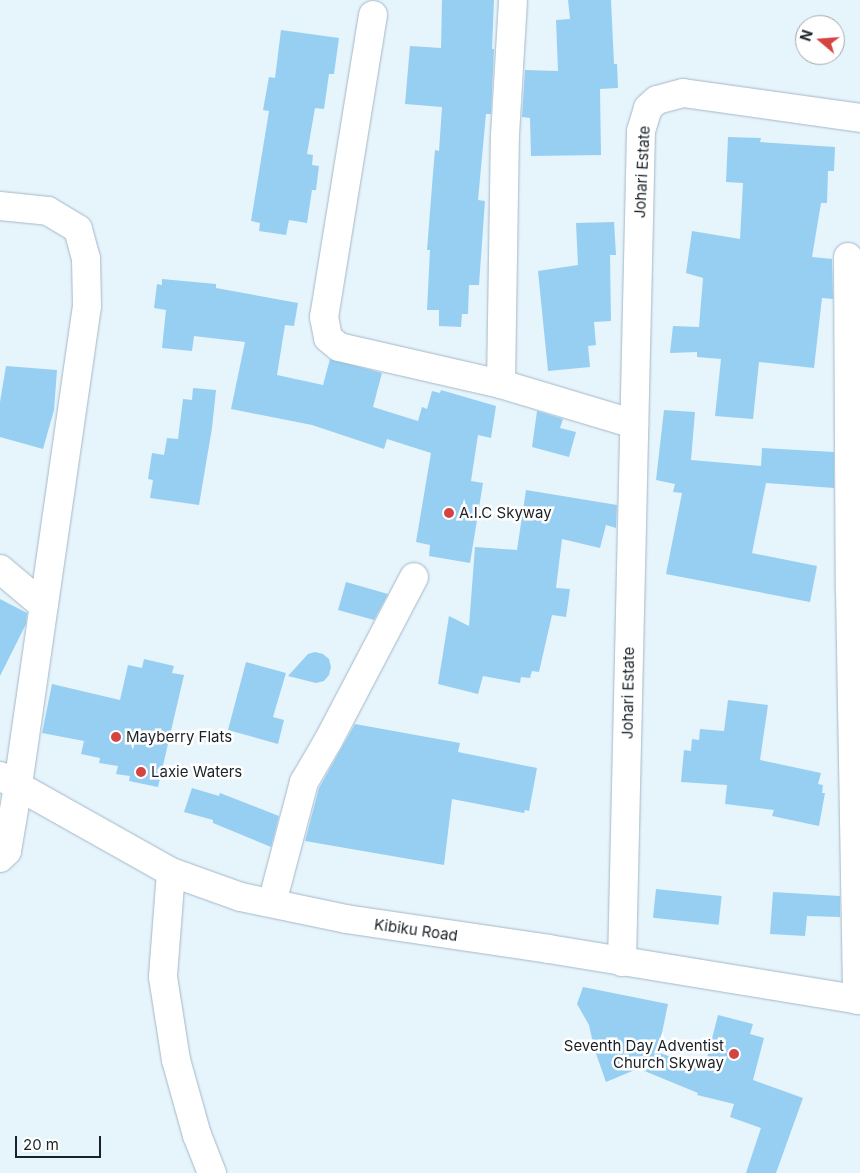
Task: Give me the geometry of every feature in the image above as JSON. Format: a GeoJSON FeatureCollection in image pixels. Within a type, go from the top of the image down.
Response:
{"type":"FeatureCollection","features":[{"type":"Feature","properties":{"kind":"street"},"geometry":{"type":"LineString","coordinates":[[501,384],[505,134],[512,0]]}},
{"type":"Feature","properties":{"kind":"street"},"geometry":{"type":"LineString","coordinates":[[372,15],[324,317],[328,338],[339,347],[501,384],[634,424]]}},
{"type":"Feature","properties":{"kind":"street","name":"Johari Estate"},"geometry":{"type":"LineString","coordinates":[[622,962],[641,131],[648,108],[656,100],[683,93],[860,118]]}},
{"type":"Feature","properties":{"kind":"street"},"geometry":{"type":"LineString","coordinates":[[0,206],[48,211],[78,229],[86,258],[87,306],[44,606],[9,781],[7,851],[0,858]]}},
{"type":"Feature","properties":{"kind":"street"},"geometry":{"type":"LineString","coordinates":[[848,256],[858,1000]]}},
{"type":"Feature","properties":{"kind":"street"},"geometry":{"type":"LineString","coordinates":[[0,569],[44,606]]}},
{"type":"Feature","properties":{"kind":"street"},"geometry":{"type":"LineString","coordinates":[[272,904],[304,782],[328,741],[414,577]]}},
{"type":"Feature","properties":{"kind":"street","name":"Kibiku Road"},"geometry":{"type":"LineString","coordinates":[[9,781],[171,872],[241,897],[346,919],[858,1000]]}},
{"type":"Feature","properties":{"kind":"street"},"geometry":{"type":"LineString","coordinates":[[171,872],[163,977],[176,1060],[196,1135],[212,1173]]}},
{"type":"Feature","properties":{"kind":"building"},"geometry":{"type":"Polygon","coordinates":[[[442,0],[494,0],[491,114],[486,114],[478,200],[485,201],[479,285],[469,285],[468,314],[462,314],[461,327],[439,326],[439,310],[427,310],[430,250],[427,250],[435,150],[439,151],[442,107],[405,104],[410,46],[441,48],[442,0]]]}},
{"type":"Feature","properties":{"kind":"building"},"geometry":{"type":"Polygon","coordinates":[[[568,0],[611,0],[614,64],[617,64],[618,88],[600,89],[601,155],[531,156],[530,118],[522,117],[525,70],[558,71],[556,20],[570,19],[568,0]]]}},
{"type":"Feature","properties":{"kind":"building"},"geometry":{"type":"Polygon","coordinates":[[[281,30],[339,38],[334,74],[329,74],[324,109],[315,108],[307,154],[313,155],[312,165],[319,166],[316,190],[312,190],[307,223],[289,220],[286,235],[259,231],[260,223],[251,221],[269,111],[263,110],[269,77],[275,78],[281,30]]]}},
{"type":"Feature","properties":{"kind":"building"},"geometry":{"type":"Polygon","coordinates":[[[728,137],[761,138],[760,142],[835,147],[834,171],[828,171],[827,203],[821,203],[812,257],[832,259],[833,299],[822,298],[814,368],[759,362],[753,419],[715,416],[721,359],[697,357],[697,352],[670,353],[673,326],[699,327],[703,278],[686,273],[692,231],[740,239],[743,183],[726,182],[728,137]]]}},
{"type":"Feature","properties":{"kind":"building"},"geometry":{"type":"Polygon","coordinates":[[[614,222],[616,255],[610,255],[611,321],[594,322],[596,345],[588,346],[590,367],[548,371],[538,271],[578,265],[576,223],[614,222]]]}},
{"type":"Feature","properties":{"kind":"building"},"geometry":{"type":"Polygon","coordinates":[[[162,279],[216,284],[216,288],[298,303],[294,326],[285,325],[277,375],[323,385],[330,359],[382,373],[373,407],[418,421],[422,407],[427,409],[432,391],[440,393],[441,390],[496,406],[491,438],[478,435],[471,481],[483,483],[470,563],[429,556],[430,545],[416,542],[431,453],[387,439],[384,449],[312,425],[231,409],[245,342],[194,336],[192,351],[162,348],[166,310],[154,308],[157,284],[162,285],[162,279]]]}},
{"type":"Feature","properties":{"kind":"building"},"geometry":{"type":"Polygon","coordinates":[[[6,366],[57,370],[54,410],[43,449],[0,437],[0,402],[6,366]]]}},
{"type":"Feature","properties":{"kind":"building"},"geometry":{"type":"Polygon","coordinates":[[[193,388],[216,390],[212,428],[199,505],[150,498],[153,480],[148,479],[152,453],[164,455],[167,438],[178,439],[183,399],[192,400],[193,388]]]}},
{"type":"Feature","properties":{"kind":"building"},"geometry":{"type":"Polygon","coordinates":[[[664,410],[695,412],[691,460],[761,466],[762,448],[834,452],[834,488],[766,483],[752,553],[817,566],[810,602],[666,574],[682,493],[673,492],[675,484],[656,480],[664,410]]]}},
{"type":"Feature","properties":{"kind":"building"},"geometry":{"type":"Polygon","coordinates":[[[537,411],[563,419],[560,428],[576,432],[569,457],[532,447],[537,411]]]}},
{"type":"Feature","properties":{"kind":"building"},"geometry":{"type":"Polygon","coordinates":[[[526,490],[617,505],[616,528],[606,525],[600,548],[562,539],[556,588],[570,589],[566,617],[552,615],[539,672],[532,671],[530,678],[521,677],[520,683],[483,676],[478,694],[438,684],[449,616],[469,626],[475,547],[517,550],[526,490]]]}},
{"type":"Feature","properties":{"kind":"building"},"geometry":{"type":"Polygon","coordinates":[[[346,582],[388,594],[374,620],[338,610],[346,582]]]}},
{"type":"Feature","properties":{"kind":"building"},"geometry":{"type":"Polygon","coordinates":[[[0,599],[27,613],[26,624],[0,676],[0,599]]]}},
{"type":"Feature","properties":{"kind":"building"},"geometry":{"type":"Polygon","coordinates":[[[315,652],[323,654],[329,659],[331,667],[329,675],[324,681],[316,683],[288,676],[308,654],[315,652]]]}},
{"type":"Feature","properties":{"kind":"building","name":"Mayberry Flats"},"geometry":{"type":"Polygon","coordinates":[[[144,659],[174,666],[172,673],[184,675],[158,787],[129,781],[130,776],[116,774],[118,766],[99,763],[100,758],[81,754],[84,741],[42,733],[52,684],[120,700],[128,665],[142,668],[144,659]]]}},
{"type":"Feature","properties":{"kind":"building"},"geometry":{"type":"Polygon","coordinates":[[[246,662],[286,673],[273,717],[284,720],[278,744],[228,730],[246,662]]]}},
{"type":"Feature","properties":{"kind":"building"},"geometry":{"type":"Polygon","coordinates":[[[728,700],[768,705],[760,760],[821,773],[818,784],[823,785],[822,793],[825,793],[819,826],[772,816],[774,810],[725,804],[727,785],[681,782],[684,750],[691,751],[692,739],[699,740],[700,729],[724,731],[728,700]]]}},
{"type":"Feature","properties":{"kind":"building"},"geometry":{"type":"Polygon","coordinates":[[[355,724],[460,743],[458,752],[537,768],[529,811],[525,810],[524,813],[452,799],[444,865],[305,841],[319,788],[355,724]]]}},
{"type":"Feature","properties":{"kind":"building"},"geometry":{"type":"Polygon","coordinates":[[[192,788],[219,796],[220,793],[279,816],[271,847],[213,823],[213,820],[184,812],[192,788]]]}},
{"type":"Feature","properties":{"kind":"building"},"geometry":{"type":"Polygon","coordinates":[[[656,889],[722,896],[719,925],[653,918],[656,889]]]}},
{"type":"Feature","properties":{"kind":"building"},"geometry":{"type":"Polygon","coordinates":[[[773,892],[840,896],[840,917],[807,916],[805,936],[770,934],[773,892]]]}},
{"type":"Feature","properties":{"kind":"building"},"geometry":{"type":"Polygon","coordinates":[[[583,987],[668,1004],[658,1052],[704,1070],[718,1015],[753,1024],[750,1034],[764,1038],[753,1080],[803,1098],[776,1173],[746,1173],[761,1128],[730,1117],[734,1104],[697,1095],[698,1093],[642,1070],[642,1067],[606,1082],[594,1048],[589,1025],[577,1004],[583,987]]]}},
{"type":"Feature","properties":{"kind":"place","name":"A.I.C Skyway"},"geometry":{"type":"Point","coordinates":[449,513]}},
{"type":"Feature","properties":{"kind":"place","name":"Mayberry Flats"},"geometry":{"type":"Point","coordinates":[116,737]}},
{"type":"Feature","properties":{"kind":"place","name":"Laxie Waters"},"geometry":{"type":"Point","coordinates":[141,772]}},
{"type":"Feature","properties":{"kind":"place","name":"Seventh Day Adventist Church Skyway"},"geometry":{"type":"Point","coordinates":[734,1054]}}]}
